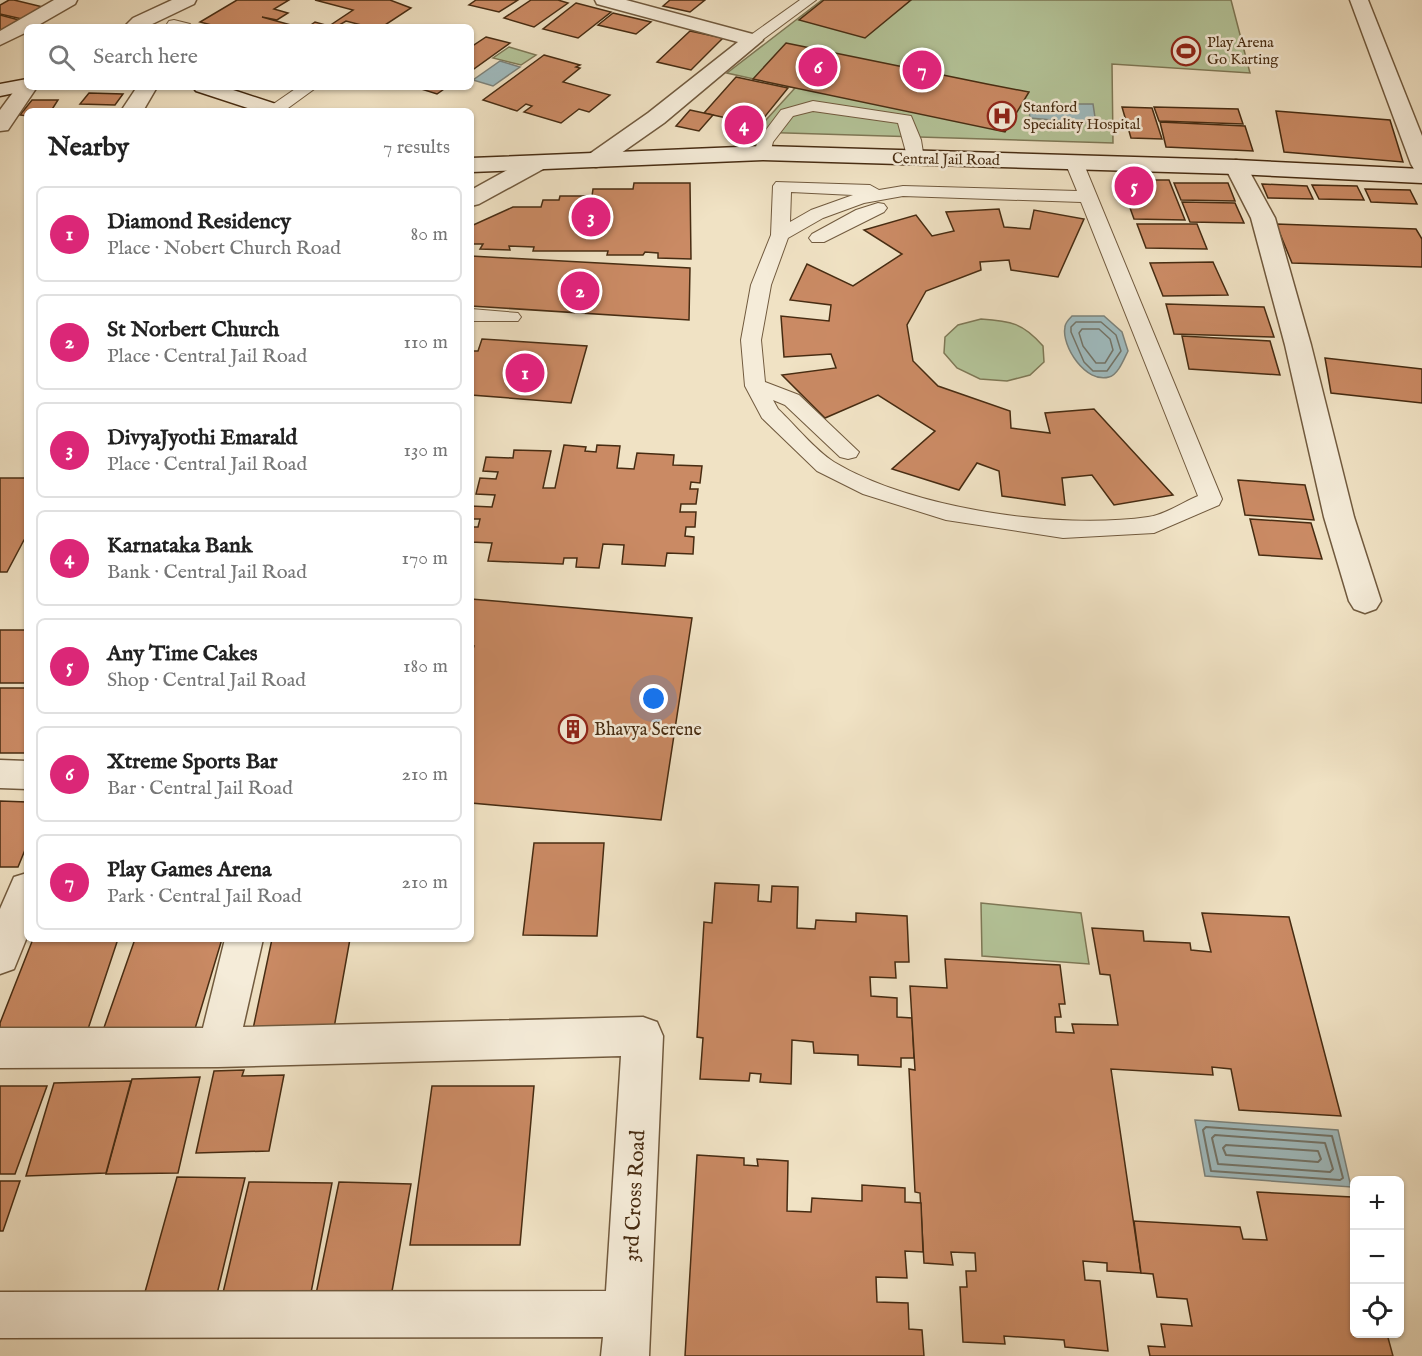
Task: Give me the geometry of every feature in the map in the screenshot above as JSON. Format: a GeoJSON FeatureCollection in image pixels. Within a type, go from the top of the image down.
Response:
{"type":"FeatureCollection","features":[{"type":"Feature","properties":{"kind":"street"},"geometry":{"type":"LineString","coordinates":[[26,24],[68,0]]}},
{"type":"Feature","properties":{"kind":"street"},"geometry":{"type":"LineString","coordinates":[[138,24],[187,0]]}},
{"type":"Feature","properties":{"kind":"street"},"geometry":{"type":"LineString","coordinates":[[604,0],[753,40]]}},
{"type":"Feature","properties":{"kind":"street"},"geometry":{"type":"LineString","coordinates":[[1359,0],[1422,164]]}},
{"type":"Feature","properties":{"kind":"street"},"geometry":{"type":"LineString","coordinates":[[0,39],[24,25]]}},
{"type":"Feature","properties":{"kind":"street"},"geometry":{"type":"LineString","coordinates":[[596,160],[656,118],[753,40]]}},
{"type":"Feature","properties":{"kind":"street"},"geometry":{"type":"LineString","coordinates":[[0,90],[24,86]]}},
{"type":"Feature","properties":{"kind":"street"},"geometry":{"type":"LineString","coordinates":[[0,125],[24,90]]}},
{"type":"Feature","properties":{"kind":"street"},"geometry":{"type":"LineString","coordinates":[[134,108],[145,90]]}},
{"type":"Feature","properties":{"kind":"street"},"geometry":{"type":"LineString","coordinates":[[212,90],[268,108]]}},
{"type":"Feature","properties":{"kind":"street","name":"Central Jail Road"},"geometry":{"type":"LineString","coordinates":[[474,165],[763,153],[1236,167],[1422,176]]}},
{"type":"Feature","properties":{"kind":"street"},"geometry":{"type":"LineString","coordinates":[[474,197],[537,163]]}},
{"type":"Feature","properties":{"kind":"street"},"geometry":{"type":"LineString","coordinates":[[1236,167],[1263,218],[1298,345],[1340,517],[1365,601]]}},
{"type":"Feature","properties":{"kind":"street"},"geometry":{"type":"LineString","coordinates":[[0,774],[24,774]]}},
{"type":"Feature","properties":{"kind":"street"},"geometry":{"type":"LineString","coordinates":[[0,956],[24,897]]}},
{"type":"Feature","properties":{"kind":"street"},"geometry":{"type":"LineString","coordinates":[[0,1048],[218,1047],[243,942]]}},
{"type":"Feature","properties":{"kind":"street","name":"3rd Cross Road"},"geometry":{"type":"LineString","coordinates":[[218,1047],[643,1036],[626,1335]]}},
{"type":"Feature","properties":{"kind":"street"},"geometry":{"type":"LineString","coordinates":[[0,1315],[626,1335]]}},
{"type":"Feature","properties":{"kind":"lane"},"geometry":{"type":"LineString","coordinates":[[753,40],[809,0]]}},
{"type":"Feature","properties":{"kind":"lane"},"geometry":{"type":"LineString","coordinates":[[281,108],[305,90]]}},
{"type":"Feature","properties":{"kind":"lane"},"geometry":{"type":"LineString","coordinates":[[763,153],[765,142],[788,113],[813,106],[905,119],[913,140],[915,159]]}},
{"type":"Feature","properties":{"kind":"lane"},"geometry":{"type":"LineString","coordinates":[[1074,162],[1211,499],[1154,525],[1063,530],[946,512],[872,489],[825,466],[769,413],[754,386],[751,340],[761,285],[780,235],[782,186],[1088,198]]}},
{"type":"Feature","properties":{"kind":"lane"},"geometry":{"type":"LineString","coordinates":[[780,235],[817,213],[860,198],[903,191]]}},
{"type":"Feature","properties":{"kind":"lane"},"geometry":{"type":"LineString","coordinates":[[818,238],[862,213],[924,192]]}},
{"type":"Feature","properties":{"kind":"lane"},"geometry":{"type":"LineString","coordinates":[[474,315],[511,317]]}},
{"type":"Feature","properties":{"kind":"lane"},"geometry":{"type":"LineString","coordinates":[[754,386],[792,400],[848,452]]}},
{"type":"Feature","properties":{"kind":"green space"},"geometry":{"type":"Polygon","coordinates":[[[822,0],[1231,0],[1250,73],[1112,64],[1113,143],[755,132],[795,88],[727,73],[822,0]]]}},
{"type":"Feature","properties":{"kind":"green space"},"geometry":{"type":"Polygon","coordinates":[[[509,47],[536,55],[521,65],[493,58],[509,47]]]}},
{"type":"Feature","properties":{"kind":"green space"},"geometry":{"type":"Polygon","coordinates":[[[981,319],[1009,322],[1029,332],[1043,346],[1044,362],[1030,375],[1007,381],[980,379],[957,368],[944,353],[945,337],[958,325],[981,319]]]}},
{"type":"Feature","properties":{"kind":"green space"},"geometry":{"type":"Polygon","coordinates":[[[981,903],[1081,913],[1089,964],[982,956],[981,903]]]}},
{"type":"Feature","properties":{"kind":"water"},"geometry":{"type":"Polygon","coordinates":[[[500,61],[520,67],[493,86],[474,79],[500,61]]]}},
{"type":"Feature","properties":{"kind":"water"},"geometry":{"type":"Polygon","coordinates":[[[1028,104],[1093,104],[1096,124],[1030,118],[1028,104]]]}},
{"type":"Feature","properties":{"kind":"water"},"geometry":{"type":"Polygon","coordinates":[[[1072,316],[1104,316],[1122,332],[1128,351],[1112,376],[1100,378],[1092,375],[1077,362],[1071,353],[1065,335],[1067,321],[1072,316]]]}},
{"type":"Feature","properties":{"kind":"water"},"geometry":{"type":"Polygon","coordinates":[[[1195,1120],[1338,1130],[1350,1187],[1205,1176],[1195,1120]]]}},
{"type":"Feature","properties":{"kind":"building"},"geometry":{"type":"Polygon","coordinates":[[[9,0],[43,7],[22,19],[0,14],[0,5],[9,0]]]}},
{"type":"Feature","properties":{"kind":"building"},"geometry":{"type":"Polygon","coordinates":[[[237,0],[289,0],[274,9],[288,13],[277,20],[262,17],[287,24],[208,24],[200,22],[237,0]]]}},
{"type":"Feature","properties":{"kind":"building"},"geometry":{"type":"Polygon","coordinates":[[[315,0],[390,0],[411,8],[387,24],[358,24],[346,21],[341,24],[332,24],[353,10],[315,0]]]}},
{"type":"Feature","properties":{"kind":"building"},"geometry":{"type":"Polygon","coordinates":[[[476,0],[518,0],[499,12],[469,5],[476,0]]]}},
{"type":"Feature","properties":{"kind":"building"},"geometry":{"type":"Polygon","coordinates":[[[531,0],[558,0],[568,3],[534,27],[504,18],[531,0]]]}},
{"type":"Feature","properties":{"kind":"building"},"geometry":{"type":"Polygon","coordinates":[[[670,0],[705,0],[690,12],[663,6],[670,0]]]}},
{"type":"Feature","properties":{"kind":"building"},"geometry":{"type":"Polygon","coordinates":[[[824,0],[911,0],[865,38],[799,20],[824,0]]]}},
{"type":"Feature","properties":{"kind":"building"},"geometry":{"type":"Polygon","coordinates":[[[576,3],[611,12],[578,38],[543,29],[576,3]]]}},
{"type":"Feature","properties":{"kind":"building"},"geometry":{"type":"Polygon","coordinates":[[[613,13],[651,22],[636,34],[598,25],[613,13]]]}},
{"type":"Feature","properties":{"kind":"building"},"geometry":{"type":"Polygon","coordinates":[[[0,15],[19,20],[0,31],[0,15]]]}},
{"type":"Feature","properties":{"kind":"building"},"geometry":{"type":"Polygon","coordinates":[[[690,31],[723,38],[691,70],[657,62],[690,31]]]}},
{"type":"Feature","properties":{"kind":"building"},"geometry":{"type":"Polygon","coordinates":[[[486,37],[510,43],[474,69],[474,45],[486,37]]]}},
{"type":"Feature","properties":{"kind":"building"},"geometry":{"type":"Polygon","coordinates":[[[786,43],[1029,92],[1005,132],[753,79],[786,43]]]}},
{"type":"Feature","properties":{"kind":"building"},"geometry":{"type":"Polygon","coordinates":[[[544,55],[580,65],[576,67],[580,68],[563,82],[610,95],[589,112],[579,109],[561,123],[524,112],[532,106],[526,104],[517,111],[483,100],[544,55]]]}},
{"type":"Feature","properties":{"kind":"building"},"geometry":{"type":"Polygon","coordinates":[[[736,77],[788,88],[758,125],[704,113],[736,77]]]}},
{"type":"Feature","properties":{"kind":"building"},"geometry":{"type":"Polygon","coordinates":[[[424,90],[443,90],[437,94],[424,90]]]}},
{"type":"Feature","properties":{"kind":"building"},"geometry":{"type":"Polygon","coordinates":[[[89,93],[123,94],[115,105],[80,104],[89,93]]]}},
{"type":"Feature","properties":{"kind":"building"},"geometry":{"type":"Polygon","coordinates":[[[32,100],[58,100],[53,108],[26,108],[32,100]]]}},
{"type":"Feature","properties":{"kind":"building"},"geometry":{"type":"Polygon","coordinates":[[[1122,107],[1152,108],[1162,139],[1131,138],[1122,107]]]}},
{"type":"Feature","properties":{"kind":"building"},"geometry":{"type":"Polygon","coordinates":[[[1154,107],[1238,109],[1243,124],[1159,121],[1154,107]]]}},
{"type":"Feature","properties":{"kind":"building"},"geometry":{"type":"Polygon","coordinates":[[[690,110],[713,115],[699,131],[676,126],[690,110]]]}},
{"type":"Feature","properties":{"kind":"building"},"geometry":{"type":"Polygon","coordinates":[[[1276,111],[1390,120],[1403,162],[1284,152],[1276,111]]]}},
{"type":"Feature","properties":{"kind":"building"},"geometry":{"type":"Polygon","coordinates":[[[1160,122],[1245,126],[1253,151],[1166,147],[1160,122]]]}},
{"type":"Feature","properties":{"kind":"building"},"geometry":{"type":"Polygon","coordinates":[[[1120,180],[1169,180],[1185,220],[1134,219],[1120,180]]]}},
{"type":"Feature","properties":{"kind":"building"},"geometry":{"type":"Polygon","coordinates":[[[634,183],[690,183],[691,259],[658,258],[658,253],[645,252],[643,255],[607,255],[608,251],[533,251],[534,247],[509,246],[510,250],[480,249],[483,244],[474,244],[474,225],[513,207],[541,207],[543,200],[559,200],[560,196],[592,196],[593,189],[633,189],[634,183]]]}},
{"type":"Feature","properties":{"kind":"building"},"geometry":{"type":"Polygon","coordinates":[[[1174,183],[1228,183],[1235,201],[1181,200],[1174,183]]]}},
{"type":"Feature","properties":{"kind":"building"},"geometry":{"type":"Polygon","coordinates":[[[1262,184],[1307,186],[1313,199],[1268,198],[1262,184]]]}},
{"type":"Feature","properties":{"kind":"building"},"geometry":{"type":"Polygon","coordinates":[[[1312,185],[1357,186],[1364,200],[1319,199],[1312,185]]]}},
{"type":"Feature","properties":{"kind":"building"},"geometry":{"type":"Polygon","coordinates":[[[1365,189],[1410,190],[1417,204],[1371,202],[1365,189]]]}},
{"type":"Feature","properties":{"kind":"building"},"geometry":{"type":"Polygon","coordinates":[[[1182,202],[1235,203],[1244,223],[1190,222],[1182,202]]]}},
{"type":"Feature","properties":{"kind":"building"},"geometry":{"type":"Polygon","coordinates":[[[999,209],[1004,227],[1030,229],[1034,210],[1084,219],[1058,277],[1011,270],[1009,260],[980,262],[981,270],[926,291],[907,325],[913,361],[938,386],[1010,411],[1011,428],[1050,433],[1045,413],[1094,409],[1173,495],[1114,505],[1092,475],[1062,478],[1065,505],[1002,496],[999,471],[977,463],[959,490],[892,469],[935,431],[878,395],[825,418],[782,375],[836,368],[831,354],[784,357],[781,316],[829,321],[831,305],[790,300],[807,264],[853,286],[902,254],[864,230],[916,215],[932,236],[954,231],[946,212],[999,209]]]}},
{"type":"Feature","properties":{"kind":"building"},"geometry":{"type":"Polygon","coordinates":[[[1137,224],[1197,224],[1207,249],[1146,248],[1137,224]]]}},
{"type":"Feature","properties":{"kind":"building"},"geometry":{"type":"Polygon","coordinates":[[[1276,224],[1416,229],[1422,239],[1422,267],[1292,263],[1276,224]]]}},
{"type":"Feature","properties":{"kind":"building"},"geometry":{"type":"Polygon","coordinates":[[[474,256],[690,268],[689,320],[474,306],[474,256]]]}},
{"type":"Feature","properties":{"kind":"building"},"geometry":{"type":"Polygon","coordinates":[[[1213,262],[1228,295],[1163,296],[1150,263],[1213,262]]]}},
{"type":"Feature","properties":{"kind":"building"},"geometry":{"type":"Polygon","coordinates":[[[1166,304],[1264,307],[1274,337],[1174,334],[1166,304]]]}},
{"type":"Feature","properties":{"kind":"building"},"geometry":{"type":"Polygon","coordinates":[[[1182,336],[1270,341],[1280,375],[1189,369],[1182,336]]]}},
{"type":"Feature","properties":{"kind":"building"},"geometry":{"type":"Polygon","coordinates":[[[482,339],[587,346],[571,403],[474,395],[474,351],[478,351],[482,339]]]}},
{"type":"Feature","properties":{"kind":"building"},"geometry":{"type":"Polygon","coordinates":[[[1325,358],[1422,369],[1422,403],[1331,393],[1325,358]]]}},
{"type":"Feature","properties":{"kind":"building"},"geometry":{"type":"Polygon","coordinates":[[[564,445],[586,447],[585,451],[596,452],[597,445],[620,446],[617,468],[634,469],[637,453],[674,455],[673,465],[702,466],[700,483],[691,482],[690,489],[698,489],[696,504],[681,504],[680,512],[696,512],[695,527],[686,527],[685,536],[694,537],[693,554],[667,553],[665,566],[622,564],[624,545],[603,544],[599,568],[576,567],[577,558],[564,558],[563,564],[488,561],[492,543],[474,542],[474,527],[478,527],[480,519],[474,519],[474,506],[492,507],[495,495],[476,494],[480,478],[496,479],[498,472],[483,471],[486,457],[513,458],[514,450],[551,451],[543,488],[555,488],[564,445]]]}},
{"type":"Feature","properties":{"kind":"building"},"geometry":{"type":"Polygon","coordinates":[[[0,478],[24,478],[24,540],[7,572],[0,572],[0,478]]]}},
{"type":"Feature","properties":{"kind":"building"},"geometry":{"type":"Polygon","coordinates":[[[1238,480],[1305,485],[1314,520],[1245,515],[1238,480]]]}},
{"type":"Feature","properties":{"kind":"building"},"geometry":{"type":"Polygon","coordinates":[[[1250,519],[1311,523],[1322,559],[1259,555],[1250,519]]]}},
{"type":"Feature","properties":{"kind":"building","name":"Bhavya Serene"},"geometry":{"type":"Polygon","coordinates":[[[474,599],[692,618],[661,820],[474,803],[474,599]]]}},
{"type":"Feature","properties":{"kind":"building"},"geometry":{"type":"Polygon","coordinates":[[[0,630],[24,630],[24,683],[0,683],[0,630]]]}},
{"type":"Feature","properties":{"kind":"building"},"geometry":{"type":"Polygon","coordinates":[[[0,688],[24,688],[24,753],[0,753],[0,688]]]}},
{"type":"Feature","properties":{"kind":"building"},"geometry":{"type":"Polygon","coordinates":[[[0,801],[24,802],[24,852],[18,867],[0,867],[0,801]]]}},
{"type":"Feature","properties":{"kind":"building"},"geometry":{"type":"Polygon","coordinates":[[[534,843],[604,843],[597,936],[523,935],[534,843]]]}},
{"type":"Feature","properties":{"kind":"building"},"geometry":{"type":"Polygon","coordinates":[[[715,883],[759,885],[758,901],[771,902],[772,886],[798,887],[797,928],[815,929],[816,920],[856,922],[856,913],[907,916],[909,962],[895,962],[896,978],[870,977],[871,996],[897,998],[897,1017],[912,1018],[914,1058],[901,1058],[901,1067],[858,1065],[858,1055],[814,1053],[813,1042],[792,1040],[791,1084],[760,1082],[761,1074],[750,1073],[749,1081],[700,1079],[703,1038],[697,1037],[704,922],[712,923],[715,883]]]}},
{"type":"Feature","properties":{"kind":"building"},"geometry":{"type":"Polygon","coordinates":[[[1202,913],[1289,917],[1341,1116],[1239,1110],[1231,1069],[1212,1067],[1213,1075],[1111,1069],[1141,1273],[1107,1271],[1107,1263],[1083,1261],[1085,1280],[1100,1281],[1108,1351],[1065,1347],[1064,1340],[1004,1336],[1005,1344],[963,1342],[960,1287],[967,1287],[966,1271],[976,1271],[975,1253],[951,1252],[953,1265],[924,1263],[920,1193],[915,1192],[909,1069],[915,1070],[910,986],[947,988],[945,959],[1060,965],[1065,1004],[1059,1004],[1061,1017],[1055,1017],[1056,1032],[1074,1033],[1072,1024],[1118,1025],[1110,975],[1100,974],[1092,928],[1143,931],[1144,941],[1190,943],[1191,950],[1211,952],[1202,913]]]}},
{"type":"Feature","properties":{"kind":"building"},"geometry":{"type":"Polygon","coordinates":[[[32,942],[117,942],[86,1035],[0,1034],[0,1023],[32,942]]]}},
{"type":"Feature","properties":{"kind":"building"},"geometry":{"type":"Polygon","coordinates":[[[134,942],[221,942],[191,1042],[100,1039],[134,942]]]}},
{"type":"Feature","properties":{"kind":"building"},"geometry":{"type":"Polygon","coordinates":[[[271,942],[349,942],[334,1028],[253,1029],[271,942]]]}},
{"type":"Feature","properties":{"kind":"building"},"geometry":{"type":"Polygon","coordinates":[[[244,1070],[242,1076],[284,1075],[269,1151],[196,1153],[214,1071],[244,1070]]]}},
{"type":"Feature","properties":{"kind":"building"},"geometry":{"type":"Polygon","coordinates":[[[200,1077],[178,1173],[106,1174],[132,1079],[200,1077]]]}},
{"type":"Feature","properties":{"kind":"building"},"geometry":{"type":"Polygon","coordinates":[[[131,1081],[106,1173],[26,1176],[54,1083],[131,1081]]]}},
{"type":"Feature","properties":{"kind":"building"},"geometry":{"type":"Polygon","coordinates":[[[0,1086],[47,1086],[15,1174],[0,1174],[0,1086]]]}},
{"type":"Feature","properties":{"kind":"building"},"geometry":{"type":"Polygon","coordinates":[[[432,1086],[534,1086],[520,1245],[410,1245],[432,1086]]]}},
{"type":"Feature","properties":{"kind":"building"},"geometry":{"type":"Polygon","coordinates":[[[697,1155],[744,1158],[744,1165],[758,1166],[757,1159],[788,1161],[787,1211],[811,1212],[812,1198],[862,1201],[862,1185],[905,1188],[905,1202],[921,1203],[923,1252],[905,1251],[907,1278],[876,1277],[877,1302],[908,1303],[909,1329],[922,1330],[924,1356],[685,1356],[697,1155]]]}},
{"type":"Feature","properties":{"kind":"building"},"geometry":{"type":"Polygon","coordinates":[[[177,1177],[245,1178],[217,1294],[145,1292],[177,1177]]]}},
{"type":"Feature","properties":{"kind":"building"},"geometry":{"type":"Polygon","coordinates":[[[0,1181],[20,1181],[3,1231],[0,1231],[0,1181]]]}},
{"type":"Feature","properties":{"kind":"building"},"geometry":{"type":"Polygon","coordinates":[[[249,1182],[332,1183],[310,1298],[222,1297],[249,1182]]]}},
{"type":"Feature","properties":{"kind":"building"},"geometry":{"type":"Polygon","coordinates":[[[339,1182],[411,1184],[391,1297],[316,1294],[339,1182]]]}},
{"type":"Feature","properties":{"kind":"building"},"geometry":{"type":"Polygon","coordinates":[[[1257,1192],[1350,1197],[1350,1338],[1388,1338],[1393,1356],[1150,1356],[1148,1346],[1165,1347],[1161,1324],[1192,1326],[1187,1299],[1157,1297],[1153,1274],[1141,1273],[1134,1221],[1240,1227],[1243,1239],[1267,1240],[1257,1192]]]}},
{"type":"Feature","properties":{"kind":"place","name":"Play Arena Go Karting"},"geometry":{"type":"Point","coordinates":[1186,51]}},
{"type":"Feature","properties":{"kind":"place","name":"Xtreme Sports Bar"},"geometry":{"type":"Point","coordinates":[818,67]}},
{"type":"Feature","properties":{"kind":"place","name":"Play Games Arena"},"geometry":{"type":"Point","coordinates":[922,70]}},
{"type":"Feature","properties":{"kind":"place","name":"Stanford Speciality Hospital"},"geometry":{"type":"Point","coordinates":[1002,116]}},
{"type":"Feature","properties":{"kind":"place","name":"Karnataka Bank"},"geometry":{"type":"Point","coordinates":[744,125]}},
{"type":"Feature","properties":{"kind":"place","name":"Any Time Cakes"},"geometry":{"type":"Point","coordinates":[1134,186]}},
{"type":"Feature","properties":{"kind":"place","name":"DivyaJyothi Emarald"},"geometry":{"type":"Point","coordinates":[591,217]}},
{"type":"Feature","properties":{"kind":"place","name":"St Norbert Church"},"geometry":{"type":"Point","coordinates":[580,291]}},
{"type":"Feature","properties":{"kind":"place","name":"Diamond Residency"},"geometry":{"type":"Point","coordinates":[525,373]}},
{"type":"Feature","properties":{"kind":"place","name":"Bhavya Serene"},"geometry":{"type":"Point","coordinates":[573,729]}}]}
